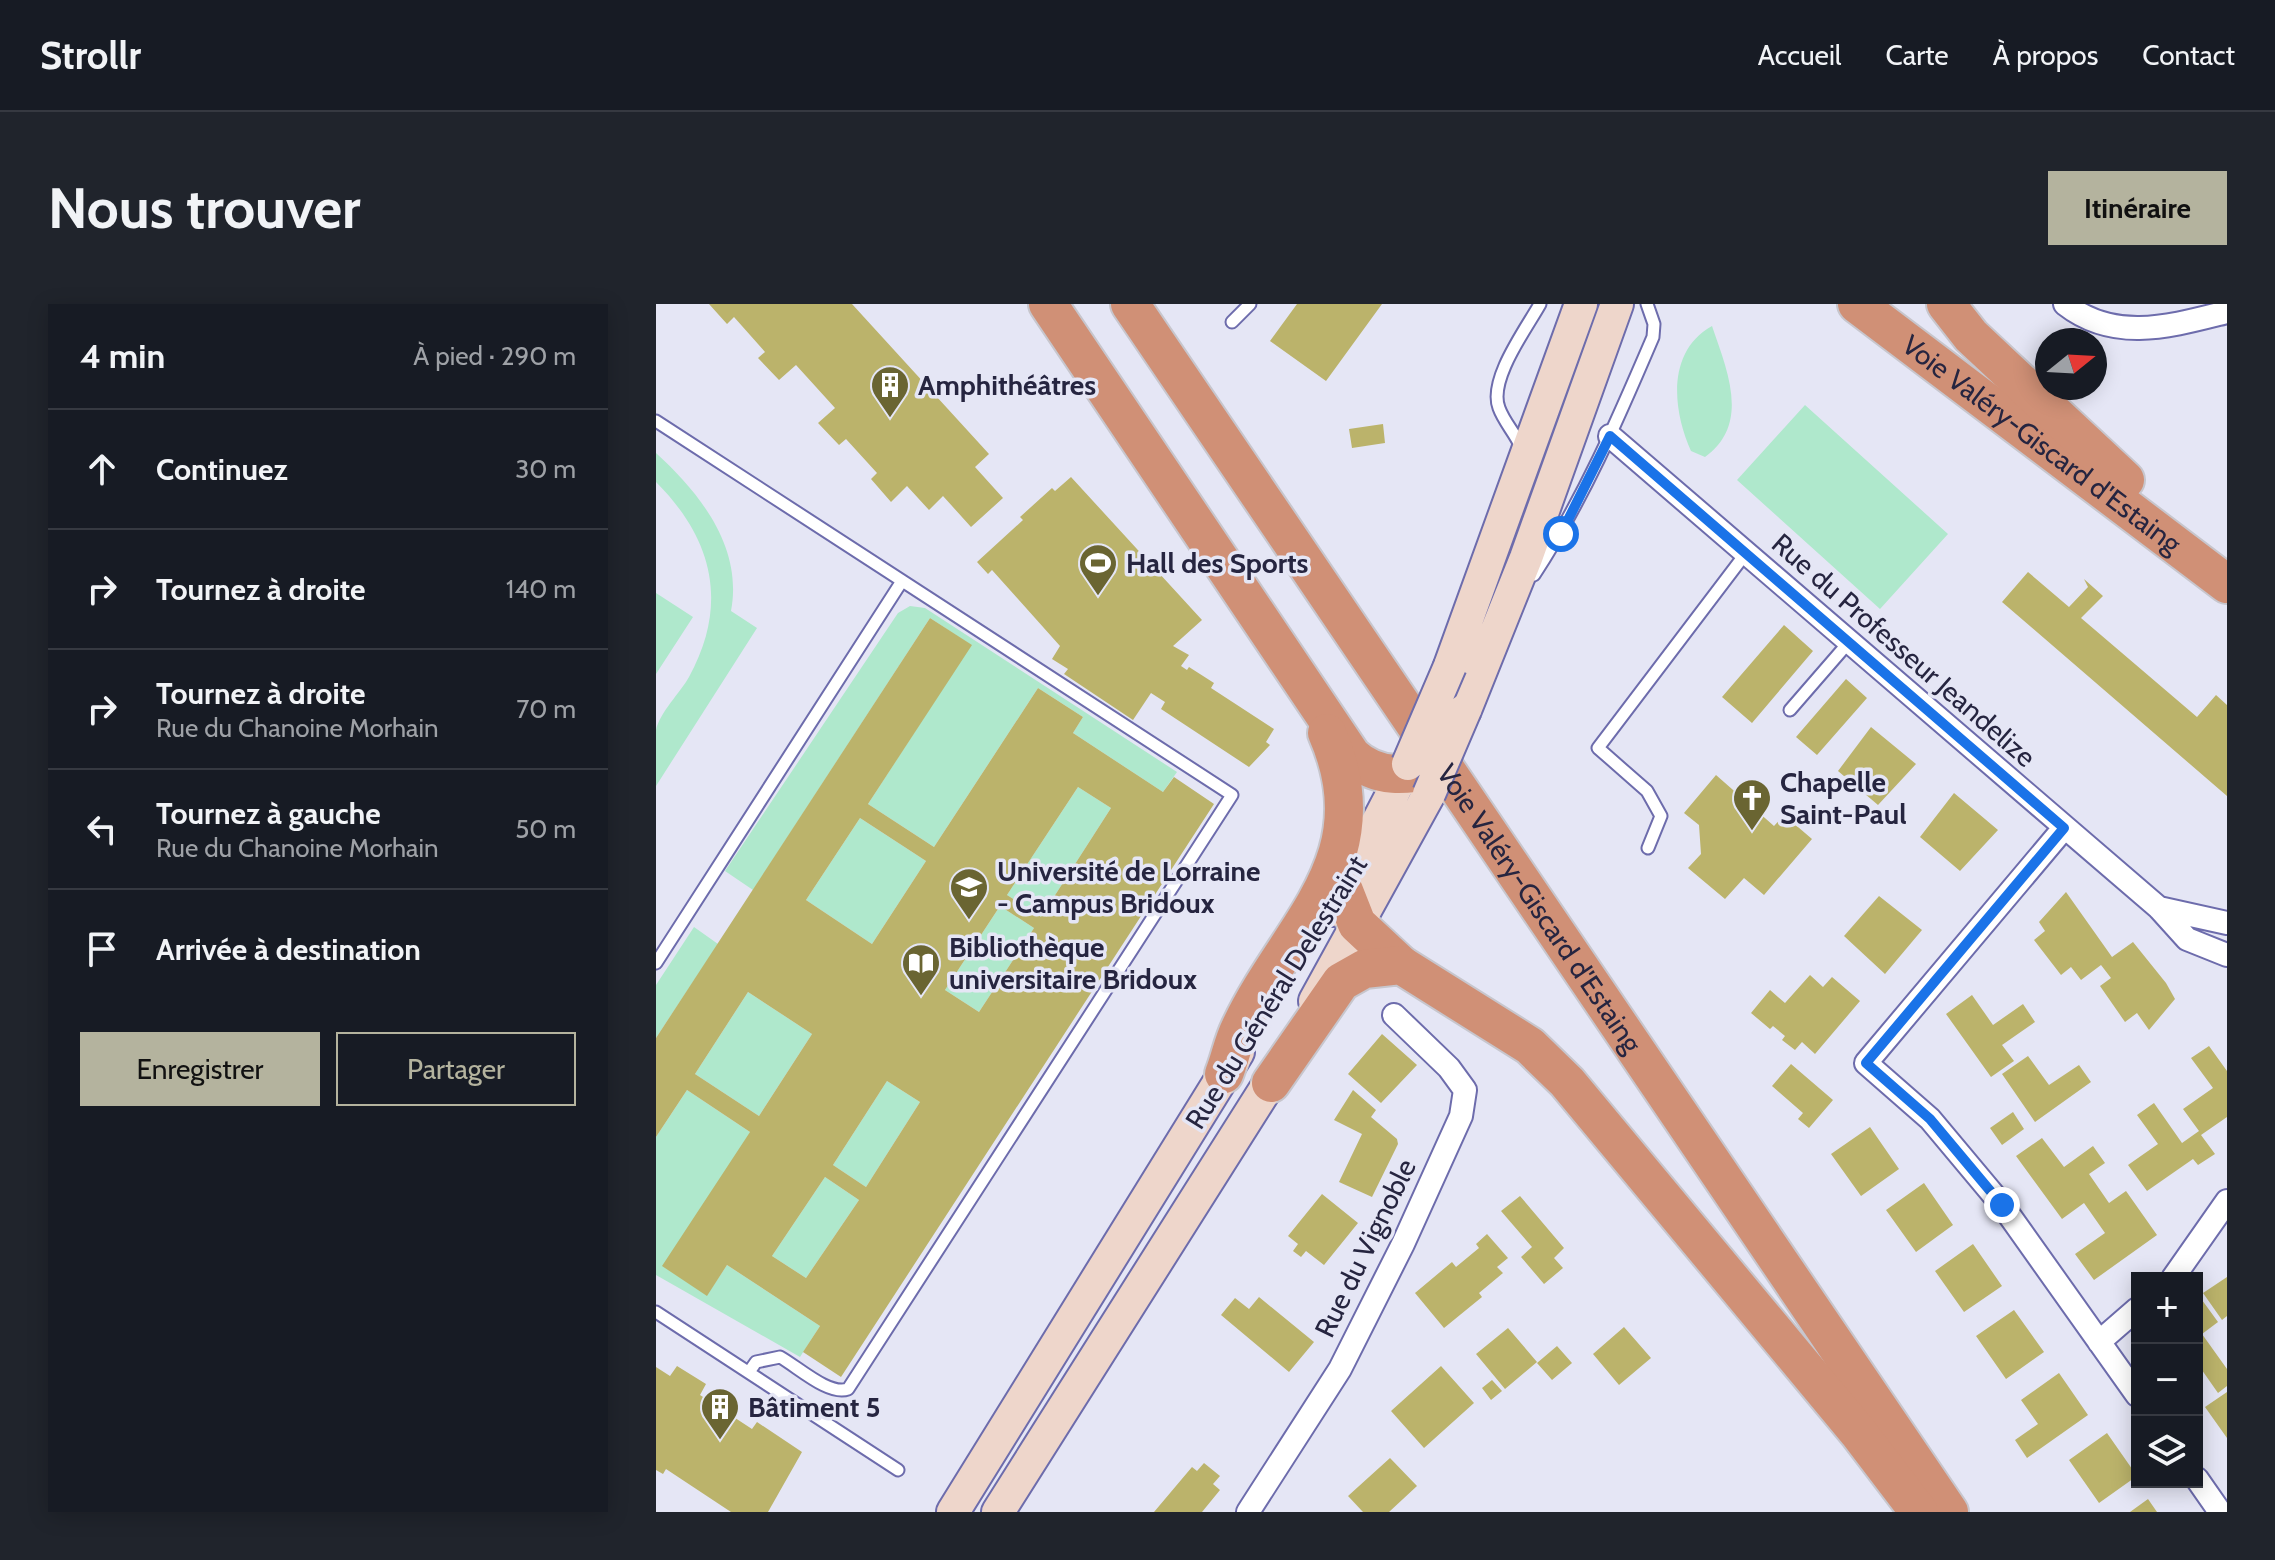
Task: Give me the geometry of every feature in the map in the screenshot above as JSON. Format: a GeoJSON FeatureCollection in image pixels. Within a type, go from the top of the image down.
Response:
{"type":"FeatureCollection","features":[{"type":"Feature","properties":{"kind":"highway"},"geometry":{"type":"LineString","coordinates":[[1048,304],[1314,705],[1363,766],[1419,776]]}},
{"type":"Feature","properties":{"kind":"highway","name":"Voie Valéry-Giscard d'Estaing"},"geometry":{"type":"LineString","coordinates":[[1130,304],[1949,1512]]}},
{"type":"Feature","properties":{"kind":"highway","name":"Voie Valéry-Giscard d'Estaing"},"geometry":{"type":"LineString","coordinates":[[1857,304],[2227,582]]}},
{"type":"Feature","properties":{"kind":"highway"},"geometry":{"type":"LineString","coordinates":[[1946,304],[1971,336],[2227,582]]}},
{"type":"Feature","properties":{"kind":"highway"},"geometry":{"type":"LineString","coordinates":[[1224,1074],[1240,1027],[1330,881],[1339,848],[1340,781],[1334,749],[1314,705]]}},
{"type":"Feature","properties":{"kind":"highway"},"geometry":{"type":"LineString","coordinates":[[1351,908],[1401,965],[1530,1046],[1567,1082],[1858,1432],[1919,1512]]}},
{"type":"Feature","properties":{"kind":"highway"},"geometry":{"type":"LineString","coordinates":[[1271,1083],[1341,982],[1364,969],[1401,965]]}},
{"type":"Feature","properties":{"kind":"main road","name":"Rue du Général Delestraint"},"geometry":{"type":"LineString","coordinates":[[1419,776],[1450,666],[1581,304]]}},
{"type":"Feature","properties":{"kind":"main road","name":"Rue du Général Delestraint"},"geometry":{"type":"LineString","coordinates":[[998,1512],[1271,1083],[1351,908],[1419,776],[1465,710],[1498,629],[1617,304]]}},
{"type":"Feature","properties":{"kind":"main road","name":"Rue du Général Delestraint"},"geometry":{"type":"LineString","coordinates":[[953,1512],[1224,1074],[1351,908]]}},
{"type":"Feature","properties":{"kind":"street"},"geometry":{"type":"LineString","coordinates":[[2065,304],[2109,328],[2149,330],[2227,312]]}},
{"type":"Feature","properties":{"kind":"street","name":"Rue du Professeur Jeandelize"},"geometry":{"type":"LineString","coordinates":[[1610,436],[2159,908],[2187,939],[2227,955]]}},
{"type":"Feature","properties":{"kind":"street"},"geometry":{"type":"LineString","coordinates":[[2064,828],[1866,1063],[1930,1119],[2002,1205],[2131,1387]]}},
{"type":"Feature","properties":{"kind":"street","name":"Rue du Professeur Jeandelize"},"geometry":{"type":"LineString","coordinates":[[2159,908],[2227,923]]}},
{"type":"Feature","properties":{"kind":"street","name":"Rue du Vignoble"},"geometry":{"type":"LineString","coordinates":[[1248,1512],[1340,1369],[1461,1116],[1465,1090],[1449,1068],[1394,1015]]}},
{"type":"Feature","properties":{"kind":"street"},"geometry":{"type":"LineString","coordinates":[[2177,1272],[2227,1201]]}},
{"type":"Feature","properties":{"kind":"street"},"geometry":{"type":"LineString","coordinates":[[2099,1342],[2131,1314]]}},
{"type":"Feature","properties":{"kind":"street"},"geometry":{"type":"LineString","coordinates":[[2203,1488],[2220,1512]]}},
{"type":"Feature","properties":{"kind":"lane"},"geometry":{"type":"LineString","coordinates":[[1232,322],[1250,304]]}},
{"type":"Feature","properties":{"kind":"lane"},"geometry":{"type":"LineString","coordinates":[[1526,459],[1499,408],[1496,390],[1501,374],[1540,304]]}},
{"type":"Feature","properties":{"kind":"lane"},"geometry":{"type":"LineString","coordinates":[[1498,629],[1561,534],[1610,436],[1653,337],[1654,324],[1647,304]]}},
{"type":"Feature","properties":{"kind":"lane"},"geometry":{"type":"LineString","coordinates":[[656,421],[1232,795],[848,1389],[840,1391],[827,1387],[780,1357],[756,1362],[749,1372]]}},
{"type":"Feature","properties":{"kind":"lane"},"geometry":{"type":"LineString","coordinates":[[1648,848],[1661,816],[1647,791],[1598,748],[1746,553]]}},
{"type":"Feature","properties":{"kind":"lane"},"geometry":{"type":"LineString","coordinates":[[656,963],[902,581]]}},
{"type":"Feature","properties":{"kind":"lane"},"geometry":{"type":"LineString","coordinates":[[1790,710],[1849,642]]}},
{"type":"Feature","properties":{"kind":"lane"},"geometry":{"type":"LineString","coordinates":[[656,1312],[898,1470]]}},
{"type":"Feature","properties":{"kind":"green space"},"geometry":{"type":"Polygon","coordinates":[[[1712,326],[1729,378],[1731,413],[1728,429],[1719,444],[1705,457],[1691,451],[1677,400],[1681,365],[1687,350],[1697,337],[1712,326]]]}},
{"type":"Feature","properties":{"kind":"green space"},"geometry":{"type":"Polygon","coordinates":[[[1805,405],[1948,534],[1880,609],[1737,480],[1805,405]]]}},
{"type":"Feature","properties":{"kind":"green space"},"geometry":{"type":"Polygon","coordinates":[[[656,453],[703,504],[715,524],[731,566],[731,611],[757,628],[656,786],[658,723],[689,677],[701,650],[709,624],[711,598],[709,574],[691,526],[656,482],[656,453]]]}},
{"type":"Feature","properties":{"kind":"green space"},"geometry":{"type":"Polygon","coordinates":[[[656,593],[693,617],[656,674],[656,593]]]}},
{"type":"Feature","properties":{"kind":"green space"},"geometry":{"type":"Polygon","coordinates":[[[910,606],[925,608],[1177,772],[1163,792],[1073,733],[1083,717],[1038,688],[934,847],[868,804],[971,645],[930,618],[753,890],[725,871],[898,613],[910,606]]]}},
{"type":"Feature","properties":{"kind":"green space"},"geometry":{"type":"Polygon","coordinates":[[[1078,787],[1111,808],[1041,917],[1007,895],[1078,787]]]}},
{"type":"Feature","properties":{"kind":"green space"},"geometry":{"type":"Polygon","coordinates":[[[860,818],[926,861],[872,944],[806,900],[860,818]]]}},
{"type":"Feature","properties":{"kind":"green space"},"geometry":{"type":"Polygon","coordinates":[[[1000,906],[1034,928],[979,1012],[945,990],[1000,906]]]}},
{"type":"Feature","properties":{"kind":"green space"},"geometry":{"type":"Polygon","coordinates":[[[694,927],[718,944],[656,1038],[656,985],[694,927]]]}},
{"type":"Feature","properties":{"kind":"green space"},"geometry":{"type":"Polygon","coordinates":[[[748,992],[812,1034],[759,1116],[695,1074],[748,992]]]}},
{"type":"Feature","properties":{"kind":"green space"},"geometry":{"type":"Polygon","coordinates":[[[887,1081],[920,1102],[866,1187],[833,1165],[887,1081]]]}},
{"type":"Feature","properties":{"kind":"green space"},"geometry":{"type":"Polygon","coordinates":[[[687,1090],[750,1132],[707,1295],[727,1265],[820,1326],[800,1357],[656,1275],[656,1137],[687,1090]]]}},
{"type":"Feature","properties":{"kind":"green space"},"geometry":{"type":"Polygon","coordinates":[[[825,1177],[859,1200],[806,1278],[772,1256],[825,1177]]]}},
{"type":"Feature","properties":{"kind":"building","name":"Amphithéâtres"},"geometry":{"type":"Polygon","coordinates":[[[709,304],[852,304],[989,454],[975,467],[1003,498],[971,527],[943,496],[929,510],[907,486],[891,502],[871,479],[877,473],[846,439],[839,445],[818,423],[835,408],[796,365],[779,380],[758,358],[765,352],[734,317],[727,324],[709,304]]]}},
{"type":"Feature","properties":{"kind":"building"},"geometry":{"type":"Polygon","coordinates":[[[1297,304],[1382,304],[1326,381],[1270,341],[1297,304]]]}},
{"type":"Feature","properties":{"kind":"building"},"geometry":{"type":"Polygon","coordinates":[[[1383,424],[1385,443],[1352,448],[1349,429],[1383,424]]]}},
{"type":"Feature","properties":{"kind":"building","name":"Hall des Sports"},"geometry":{"type":"Polygon","coordinates":[[[1071,477],[1202,620],[1173,646],[1189,655],[1181,666],[1187,670],[1189,667],[1214,683],[1211,688],[1274,729],[1266,742],[1270,745],[1249,767],[1161,709],[1165,702],[1151,693],[1133,720],[1064,674],[1068,669],[1052,659],[1060,646],[992,570],[988,574],[977,562],[1023,520],[1020,517],[1052,488],[1055,491],[1071,477]]]}},
{"type":"Feature","properties":{"kind":"building"},"geometry":{"type":"Polygon","coordinates":[[[2028,572],[2069,607],[2088,587],[2084,579],[2103,596],[2081,618],[2197,717],[2216,695],[2227,705],[2227,796],[2002,602],[2028,572]]]}},
{"type":"Feature","properties":{"kind":"building"},"geometry":{"type":"Polygon","coordinates":[[[930,618],[972,645],[868,804],[934,847],[1038,688],[1083,717],[1073,733],[1163,792],[1174,777],[1214,804],[841,1377],[803,1352],[820,1326],[727,1265],[707,1296],[662,1266],[750,1132],[687,1090],[656,1137],[656,1038],[930,618]],[[1078,787],[1007,895],[1041,917],[1111,808],[1078,787]],[[860,818],[806,900],[872,944],[926,861],[860,818]],[[1000,906],[945,990],[979,1012],[1034,928],[1000,906]],[[748,992],[695,1074],[759,1116],[812,1034],[748,992]],[[887,1081],[833,1165],[866,1187],[920,1102],[887,1081]],[[825,1177],[772,1256],[806,1278],[859,1200],[825,1177]]]}},
{"type":"Feature","properties":{"kind":"building"},"geometry":{"type":"Polygon","coordinates":[[[1784,625],[1813,651],[1752,723],[1722,697],[1784,625]]]}},
{"type":"Feature","properties":{"kind":"building"},"geometry":{"type":"Polygon","coordinates":[[[1846,679],[1867,698],[1817,755],[1796,737],[1846,679]]]}},
{"type":"Feature","properties":{"kind":"building"},"geometry":{"type":"Polygon","coordinates":[[[1871,727],[1916,764],[1878,805],[1838,771],[1871,727]]]}},
{"type":"Feature","properties":{"kind":"building","name":"Chapelle Saint-Paul"},"geometry":{"type":"Polygon","coordinates":[[[1716,775],[1774,826],[1784,815],[1812,839],[1764,895],[1744,878],[1725,899],[1688,868],[1701,854],[1699,825],[1684,813],[1716,775]]]}},
{"type":"Feature","properties":{"kind":"building"},"geometry":{"type":"Polygon","coordinates":[[[1954,793],[1998,830],[1960,871],[1920,837],[1954,793]]]}},
{"type":"Feature","properties":{"kind":"building"},"geometry":{"type":"Polygon","coordinates":[[[2066,892],[2112,957],[2133,942],[2166,983],[2175,999],[2149,1030],[2137,1013],[2125,1022],[2100,986],[2111,978],[2101,965],[2081,980],[2071,967],[2061,975],[2034,940],[2045,931],[2039,922],[2066,892]]]}},
{"type":"Feature","properties":{"kind":"building"},"geometry":{"type":"Polygon","coordinates":[[[1879,896],[1922,930],[1885,974],[1844,936],[1879,896]]]}},
{"type":"Feature","properties":{"kind":"building"},"geometry":{"type":"Polygon","coordinates":[[[1810,975],[1823,987],[1832,977],[1860,1001],[1815,1054],[1802,1042],[1795,1050],[1782,1040],[1785,1036],[1773,1026],[1770,1029],[1751,1013],[1770,990],[1785,1003],[1810,975]]]}},
{"type":"Feature","properties":{"kind":"building"},"geometry":{"type":"Polygon","coordinates":[[[1972,995],[1993,1025],[2023,1004],[2035,1022],[2002,1045],[2014,1061],[1991,1077],[1946,1014],[1972,995]]]}},
{"type":"Feature","properties":{"kind":"building"},"geometry":{"type":"Polygon","coordinates":[[[1382,1034],[1417,1065],[1381,1103],[1348,1074],[1382,1034]]]}},
{"type":"Feature","properties":{"kind":"building"},"geometry":{"type":"Polygon","coordinates":[[[2209,1046],[2227,1071],[2227,1117],[2201,1135],[2215,1154],[2198,1165],[2193,1159],[2147,1191],[2128,1165],[2158,1144],[2137,1115],[2154,1103],[2182,1143],[2199,1131],[2183,1109],[2213,1088],[2191,1058],[2209,1046]]]}},
{"type":"Feature","properties":{"kind":"building"},"geometry":{"type":"Polygon","coordinates":[[[2028,1056],[2049,1085],[2079,1065],[2091,1082],[2035,1122],[2002,1074],[2028,1056]]]}},
{"type":"Feature","properties":{"kind":"building"},"geometry":{"type":"Polygon","coordinates":[[[1791,1064],[1833,1100],[1809,1128],[1798,1119],[1803,1113],[1772,1086],[1791,1064]]]}},
{"type":"Feature","properties":{"kind":"building"},"geometry":{"type":"Polygon","coordinates":[[[1353,1090],[1376,1110],[1371,1117],[1397,1139],[1398,1144],[1372,1197],[1339,1182],[1362,1134],[1334,1120],[1353,1090]]]}},
{"type":"Feature","properties":{"kind":"building"},"geometry":{"type":"Polygon","coordinates":[[[2013,1112],[2024,1129],[2002,1145],[1990,1128],[2013,1112]]]}},
{"type":"Feature","properties":{"kind":"building"},"geometry":{"type":"Polygon","coordinates":[[[1870,1127],[1899,1169],[1861,1196],[1831,1154],[1870,1127]]]}},
{"type":"Feature","properties":{"kind":"building"},"geometry":{"type":"Polygon","coordinates":[[[2042,1138],[2064,1167],[2093,1146],[2105,1163],[2089,1174],[2109,1203],[2126,1191],[2157,1235],[2094,1280],[2075,1254],[2105,1233],[2084,1203],[2062,1219],[2016,1156],[2042,1138]]]}},
{"type":"Feature","properties":{"kind":"building"},"geometry":{"type":"Polygon","coordinates":[[[1924,1183],[1953,1225],[1916,1252],[1886,1210],[1924,1183]]]}},
{"type":"Feature","properties":{"kind":"building"},"geometry":{"type":"Polygon","coordinates":[[[1322,1194],[1358,1223],[1324,1265],[1306,1251],[1301,1257],[1293,1251],[1298,1244],[1288,1236],[1322,1194]]]}},
{"type":"Feature","properties":{"kind":"building"},"geometry":{"type":"Polygon","coordinates":[[[1520,1196],[1564,1248],[1554,1258],[1563,1268],[1544,1284],[1521,1257],[1532,1247],[1501,1211],[1520,1196]]]}},
{"type":"Feature","properties":{"kind":"building"},"geometry":{"type":"Polygon","coordinates":[[[1487,1234],[1508,1258],[1497,1267],[1503,1273],[1479,1293],[1482,1297],[1444,1328],[1415,1293],[1452,1262],[1456,1267],[1479,1248],[1476,1244],[1487,1234]]]}},
{"type":"Feature","properties":{"kind":"building"},"geometry":{"type":"Polygon","coordinates":[[[1973,1244],[2002,1286],[1964,1312],[1935,1271],[1973,1244]]]}},
{"type":"Feature","properties":{"kind":"building"},"geometry":{"type":"Polygon","coordinates":[[[2227,1277],[2227,1316],[2222,1320],[2203,1293],[2227,1277]]]}},
{"type":"Feature","properties":{"kind":"building"},"geometry":{"type":"Polygon","coordinates":[[[1259,1297],[1314,1342],[1289,1372],[1221,1315],[1235,1298],[1249,1309],[1259,1297]]]}},
{"type":"Feature","properties":{"kind":"building"},"geometry":{"type":"Polygon","coordinates":[[[2203,1301],[2218,1322],[2203,1333],[2203,1301]]]}},
{"type":"Feature","properties":{"kind":"building"},"geometry":{"type":"Polygon","coordinates":[[[2014,1310],[2044,1352],[2006,1379],[1976,1336],[2014,1310]]]}},
{"type":"Feature","properties":{"kind":"building"},"geometry":{"type":"Polygon","coordinates":[[[1624,1327],[1651,1358],[1619,1385],[1593,1354],[1624,1327]]]}},
{"type":"Feature","properties":{"kind":"building"},"geometry":{"type":"Polygon","coordinates":[[[1508,1328],[1537,1362],[1505,1389],[1476,1354],[1508,1328]]]}},
{"type":"Feature","properties":{"kind":"building"},"geometry":{"type":"Polygon","coordinates":[[[2203,1335],[2227,1369],[2227,1386],[2218,1393],[2203,1372],[2203,1335]]]}},
{"type":"Feature","properties":{"kind":"building"},"geometry":{"type":"Polygon","coordinates":[[[1557,1346],[1572,1363],[1552,1380],[1537,1363],[1557,1346]]]}},
{"type":"Feature","properties":{"kind":"building","name":"Bâtiment 5"},"geometry":{"type":"Polygon","coordinates":[[[677,1366],[706,1384],[700,1395],[752,1429],[757,1422],[802,1452],[768,1512],[731,1512],[666,1469],[663,1474],[656,1470],[656,1367],[670,1376],[677,1366]]]}},
{"type":"Feature","properties":{"kind":"building"},"geometry":{"type":"Polygon","coordinates":[[[1441,1366],[1474,1403],[1424,1448],[1391,1411],[1441,1366]]]}},
{"type":"Feature","properties":{"kind":"building"},"geometry":{"type":"Polygon","coordinates":[[[2059,1373],[2088,1415],[2027,1458],[2015,1440],[2038,1424],[2021,1400],[2059,1373]]]}},
{"type":"Feature","properties":{"kind":"building"},"geometry":{"type":"Polygon","coordinates":[[[1492,1380],[1502,1391],[1491,1400],[1482,1388],[1492,1380]]]}},
{"type":"Feature","properties":{"kind":"building"},"geometry":{"type":"Polygon","coordinates":[[[2227,1392],[2227,1438],[2205,1407],[2227,1392]]]}},
{"type":"Feature","properties":{"kind":"building"},"geometry":{"type":"Polygon","coordinates":[[[2107,1433],[2131,1467],[2131,1480],[2099,1503],[2069,1460],[2107,1433]]]}},
{"type":"Feature","properties":{"kind":"building"},"geometry":{"type":"Polygon","coordinates":[[[1390,1458],[1417,1486],[1389,1512],[1363,1512],[1348,1496],[1390,1458]]]}},
{"type":"Feature","properties":{"kind":"building"},"geometry":{"type":"Polygon","coordinates":[[[1204,1463],[1220,1476],[1213,1484],[1220,1490],[1202,1512],[1154,1512],[1192,1467],[1197,1471],[1204,1463]]]}},
{"type":"Feature","properties":{"kind":"building"},"geometry":{"type":"Polygon","coordinates":[[[2148,1499],[2157,1512],[2130,1512],[2148,1499]]]}},
{"type":"Feature","properties":{"kind":"place","name":"Amphithéâtres"},"geometry":{"type":"Point","coordinates":[890,419]}},
{"type":"Feature","properties":{"kind":"place","name":"Hall des Sports"},"geometry":{"type":"Point","coordinates":[1098,597]}},
{"type":"Feature","properties":{"kind":"place","name":"Chapelle Saint-Paul"},"geometry":{"type":"Point","coordinates":[1752,832]}},
{"type":"Feature","properties":{"kind":"place","name":"Université de Lorraine - Campus Bridoux"},"geometry":{"type":"Point","coordinates":[969,921]}},
{"type":"Feature","properties":{"kind":"place","name":"Bibliothèque universitaire Bridoux"},"geometry":{"type":"Point","coordinates":[921,997]}},
{"type":"Feature","properties":{"kind":"place","name":"Bâtiment 5"},"geometry":{"type":"Point","coordinates":[720,1441]}},
{"type":"Feature","properties":{"kind":"route"},"geometry":{"type":"LineString","coordinates":[[1561,534],[1610,436],[2064,828],[1866,1063],[1930,1119],[2002,1205]]}}]}
